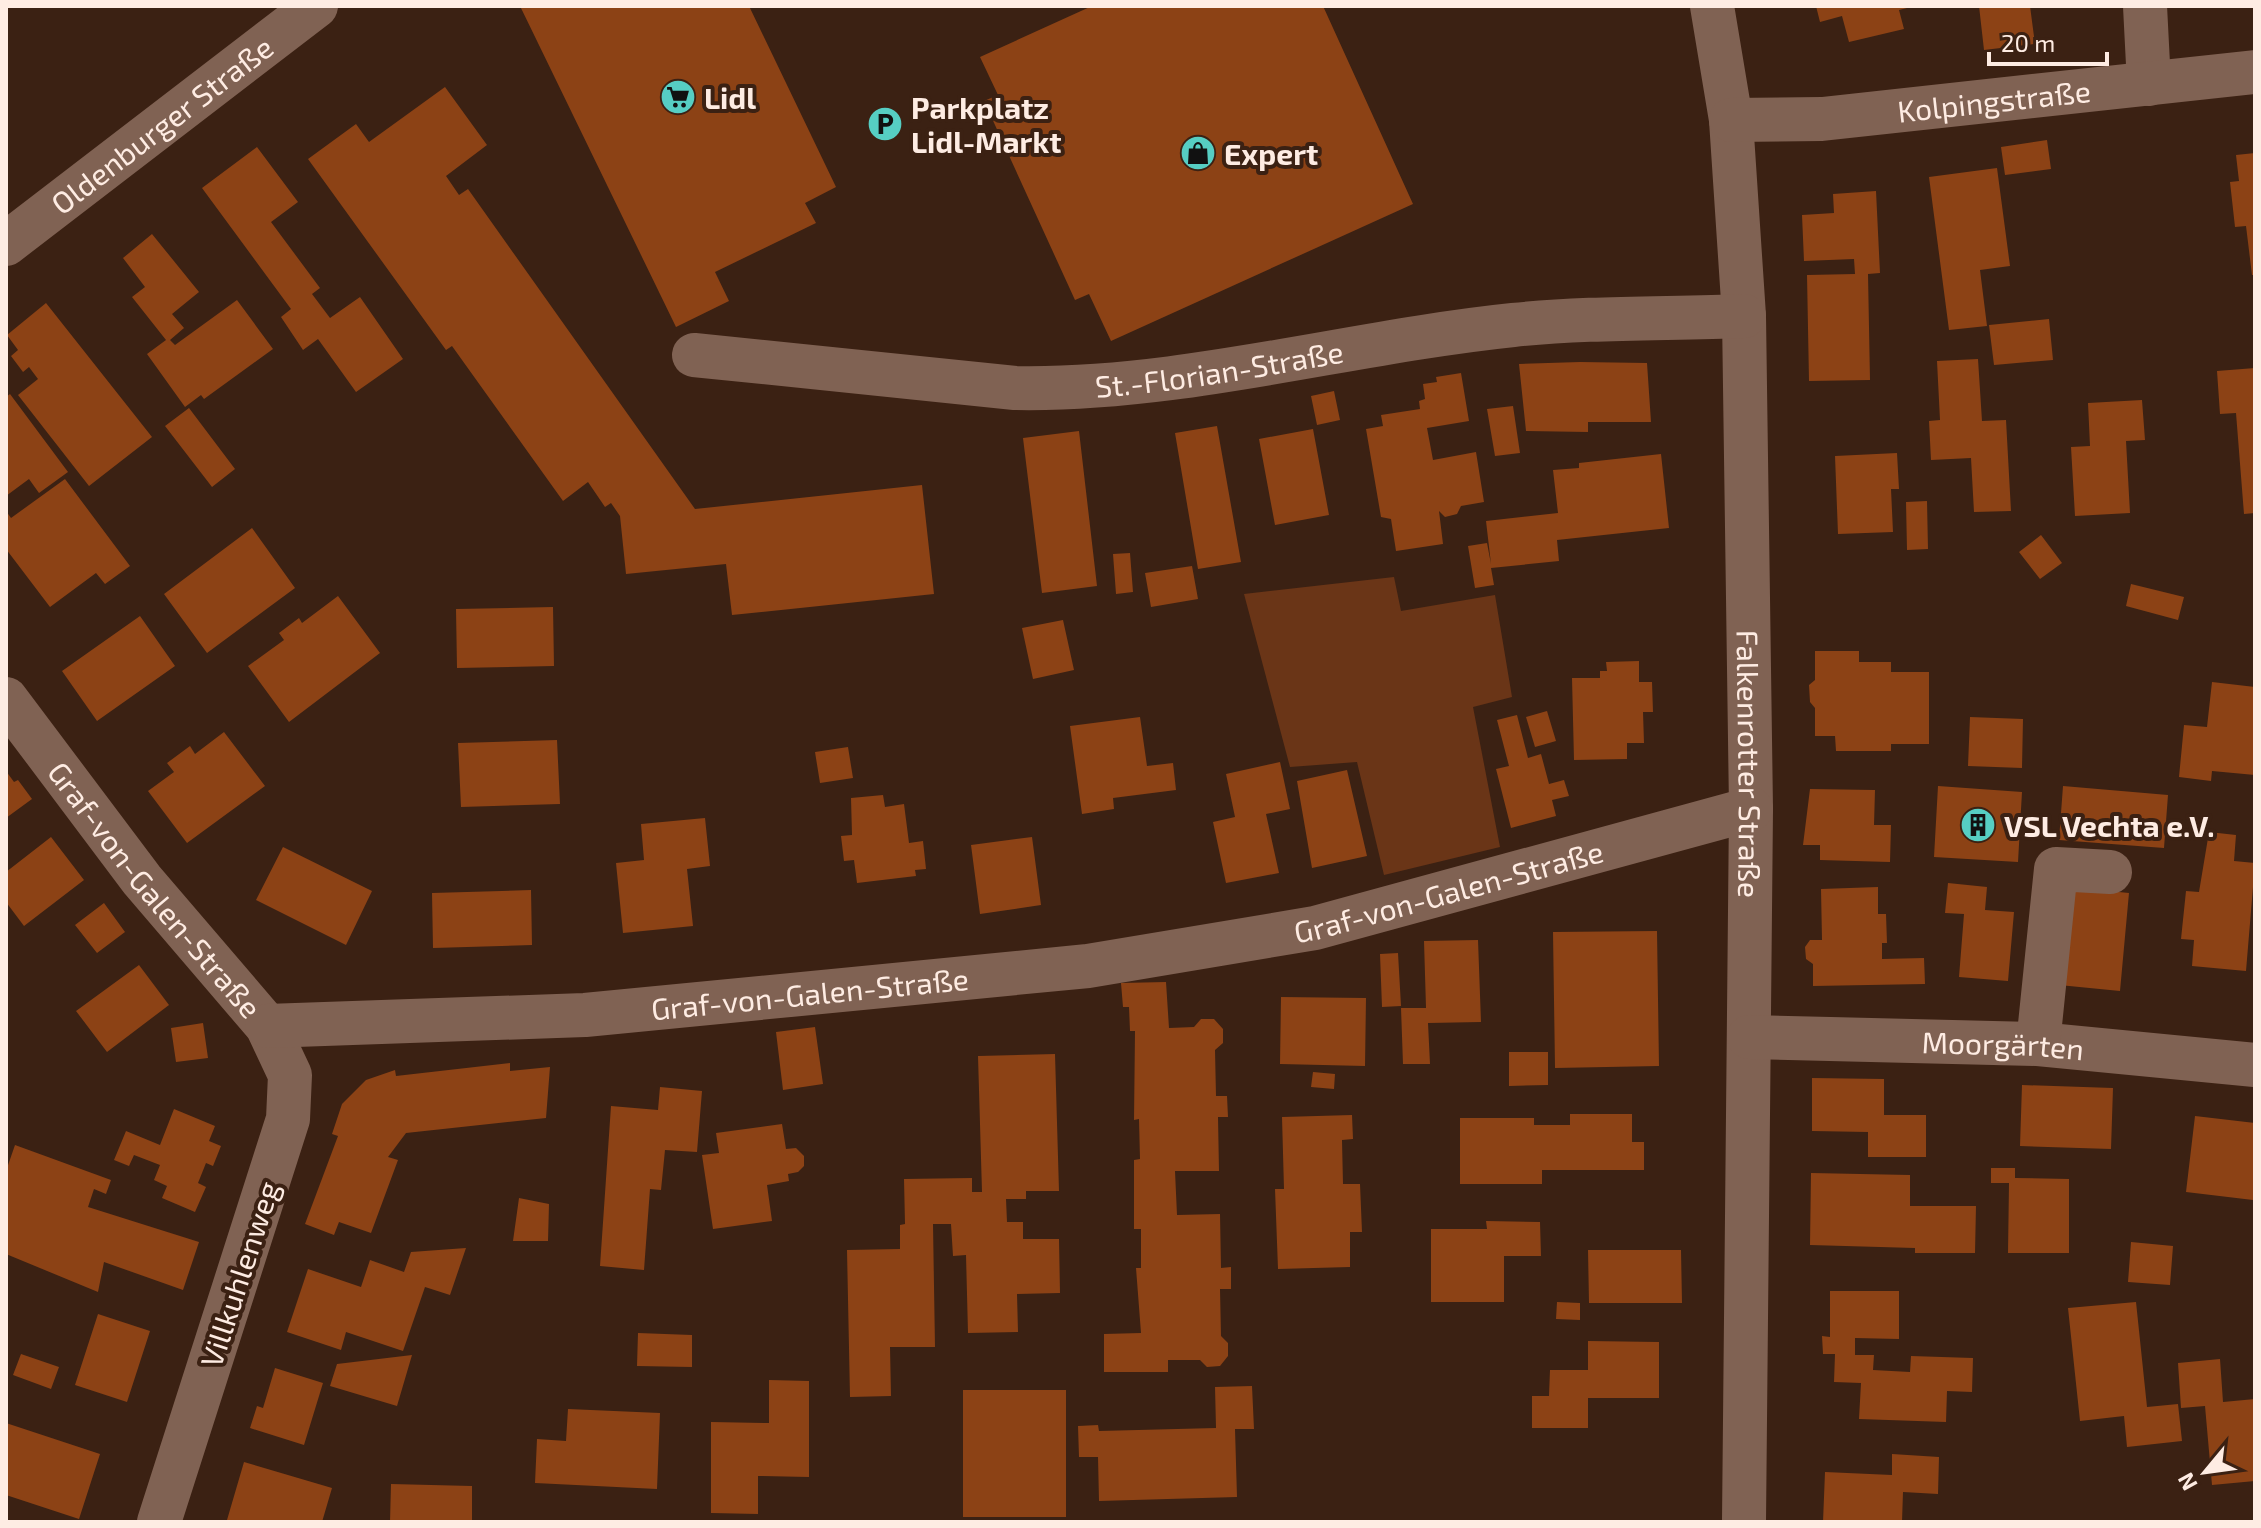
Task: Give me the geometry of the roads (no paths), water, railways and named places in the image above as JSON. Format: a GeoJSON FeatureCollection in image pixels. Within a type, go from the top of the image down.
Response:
{"type":"FeatureCollection","features":[{"type":"Feature","properties":{"kind":"street","name":"Oldenburger Straße"},"geometry":{"type":"LineString","coordinates":[[6,244],[316,6]]}},
{"type":"Feature","properties":{"kind":"street","name":"Falkenrotter Straße"},"geometry":{"type":"LineString","coordinates":[[1712,6],[1731,120],[1744,316],[1751,809],[1744,1522]]}},
{"type":"Feature","properties":{"kind":"street"},"geometry":{"type":"LineString","coordinates":[[2145,6],[2149,84]]}},
{"type":"Feature","properties":{"kind":"street","name":"Kolpingstraße"},"geometry":{"type":"LineString","coordinates":[[1731,120],[1822,119],[2255,72]]}},
{"type":"Feature","properties":{"kind":"street","name":"St.-Florian-Straße"},"geometry":{"type":"LineString","coordinates":[[694,355],[1015,388],[1058,389],[1218,370],[1514,325],[1744,316]]}},
{"type":"Feature","properties":{"kind":"street","name":"Graf-von-Galen-Straße"},"geometry":{"type":"LineString","coordinates":[[6,699],[142,880],[267,1026],[585,1015],[847,987],[1088,966],[1315,928],[1751,809]]}},
{"type":"Feature","properties":{"kind":"street"},"geometry":{"type":"LineString","coordinates":[[2038,1044],[2056,869],[2110,872]]}},
{"type":"Feature","properties":{"kind":"street","name":"Villkuhlenweg"},"geometry":{"type":"LineString","coordinates":[[159,1522],[288,1119],[290,1075],[267,1026]]}},
{"type":"Feature","properties":{"kind":"street","name":"Moorgärten"},"geometry":{"type":"LineString","coordinates":[[1749,1037],[2038,1044],[2255,1065]]}},
{"type":"Feature","properties":{"kind":"place","name":"Lidl"},"geometry":{"type":"Point","coordinates":[678,97]}},
{"type":"Feature","properties":{"kind":"place","name":"Parkplatz Lidl-Markt"},"geometry":{"type":"Point","coordinates":[885,124]}},
{"type":"Feature","properties":{"kind":"place","name":"Expert"},"geometry":{"type":"Point","coordinates":[1198,153]}},
{"type":"Feature","properties":{"kind":"place","name":"VSL Vechta e.V."},"geometry":{"type":"Point","coordinates":[1978,825]}}]}
